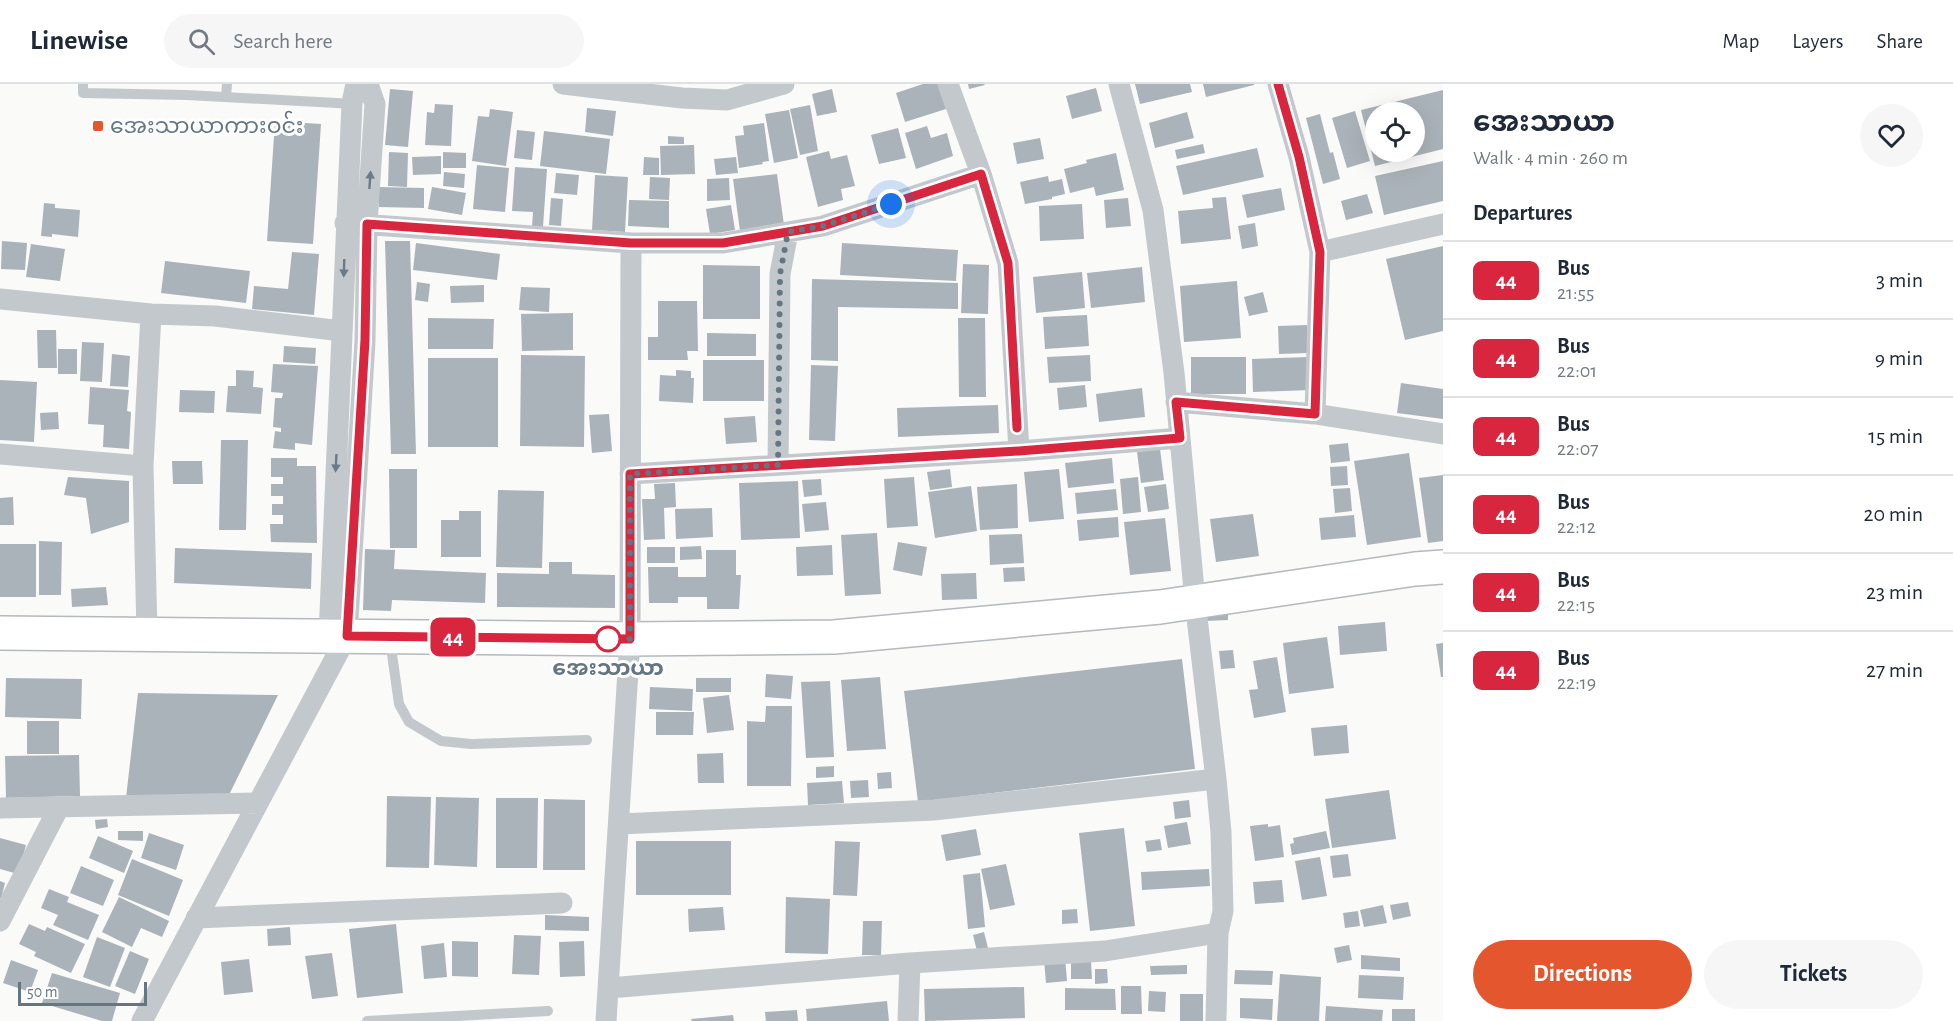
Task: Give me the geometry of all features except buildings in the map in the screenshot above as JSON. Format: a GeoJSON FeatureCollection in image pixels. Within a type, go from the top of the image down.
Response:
{"type":"FeatureCollection","features":[{"type":"Feature","properties":{"kind":"highway"},"geometry":{"type":"LineString","coordinates":[[0,633],[630,639],[834,637],[1160,607],[1415,569],[1443,567]]}},
{"type":"Feature","properties":{"kind":"street"},"geometry":{"type":"LineString","coordinates":[[142,1021],[257,803],[338,636],[365,340],[367,224],[375,104],[368,84]]}},
{"type":"Feature","properties":{"kind":"street"},"geometry":{"type":"LineString","coordinates":[[563,84],[682,98],[727,100],[784,84]]}},
{"type":"Feature","properties":{"kind":"street"},"geometry":{"type":"LineString","coordinates":[[948,84],[981,174],[1008,263],[1019,451]]}},
{"type":"Feature","properties":{"kind":"street"},"geometry":{"type":"LineString","coordinates":[[1119,84],[1153,210],[1216,779],[1221,832],[1223,911],[1218,933],[1216,1021]]}},
{"type":"Feature","properties":{"kind":"street"},"geometry":{"type":"LineString","coordinates":[[1278,84],[1299,157],[1320,252],[1315,414]]}},
{"type":"Feature","properties":{"kind":"street"},"geometry":{"type":"LineString","coordinates":[[338,636],[345,224],[354,94]]}},
{"type":"Feature","properties":{"kind":"street"},"geometry":{"type":"LineString","coordinates":[[345,224],[631,243],[723,243],[823,226],[981,174]]}},
{"type":"Feature","properties":{"kind":"street"},"geometry":{"type":"LineString","coordinates":[[1320,252],[1443,224]]}},
{"type":"Feature","properties":{"kind":"street"},"geometry":{"type":"LineString","coordinates":[[778,465],[780,274],[788,232]]}},
{"type":"Feature","properties":{"kind":"street"},"geometry":{"type":"LineString","coordinates":[[606,1021],[630,639],[631,243]]}},
{"type":"Feature","properties":{"kind":"street"},"geometry":{"type":"LineString","coordinates":[[0,299],[151,314],[215,316],[342,331]]}},
{"type":"Feature","properties":{"kind":"street"},"geometry":{"type":"LineString","coordinates":[[147,633],[143,466],[151,314]]}},
{"type":"Feature","properties":{"kind":"street"},"geometry":{"type":"LineString","coordinates":[[1176,402],[1315,414],[1443,434]]}},
{"type":"Feature","properties":{"kind":"street"},"geometry":{"type":"LineString","coordinates":[[630,474],[1019,451],[1180,438]]}},
{"type":"Feature","properties":{"kind":"street"},"geometry":{"type":"LineString","coordinates":[[0,454],[143,466]]}},
{"type":"Feature","properties":{"kind":"street"},"geometry":{"type":"LineString","coordinates":[[619,824],[934,810],[1216,779]]}},
{"type":"Feature","properties":{"kind":"street"},"geometry":{"type":"LineString","coordinates":[[0,808],[257,803]]}},
{"type":"Feature","properties":{"kind":"street"},"geometry":{"type":"LineString","coordinates":[[0,921],[59,807]]}},
{"type":"Feature","properties":{"kind":"street"},"geometry":{"type":"LineString","coordinates":[[196,918],[562,903]]}},
{"type":"Feature","properties":{"kind":"street"},"geometry":{"type":"LineString","coordinates":[[609,988],[910,963],[1104,951],[1218,933]]}},
{"type":"Feature","properties":{"kind":"street"},"geometry":{"type":"LineString","coordinates":[[908,1021],[910,963]]}},
{"type":"Feature","properties":{"kind":"lane"},"geometry":{"type":"LineString","coordinates":[[83,84],[83,93],[226,97],[354,94],[375,104]]}},
{"type":"Feature","properties":{"kind":"lane"},"geometry":{"type":"LineString","coordinates":[[226,97],[227,84]]}},
{"type":"Feature","properties":{"kind":"lane"},"geometry":{"type":"LineString","coordinates":[[389,636],[399,704],[409,722],[441,741],[471,744],[586,740]]}},
{"type":"Feature","properties":{"kind":"lane"},"geometry":{"type":"LineString","coordinates":[[366,1021],[548,1011]]}},
{"type":"Feature","properties":{"kind":"bus line","name":"44"},"geometry":{"type":"LineString","coordinates":[[1017,428],[1008,263],[981,174],[823,226],[723,243],[631,243],[367,224],[365,340],[347,636],[630,639],[630,474],[1019,451],[1180,438],[1176,402],[1315,414],[1320,252],[1299,157],[1278,84]]}},
{"type":"Feature","properties":{"kind":"place","name":"အေးသာယာကားဝင်း"},"geometry":{"type":"Point","coordinates":[98,126]}},
{"type":"Feature","properties":{"kind":"place","name":"အေးသာယာ"},"geometry":{"type":"Point","coordinates":[608,639]}},
{"type":"Feature","properties":{"kind":"route"},"geometry":{"type":"LineString","coordinates":[[608,639],[630,639],[630,474],[778,465],[780,274],[788,232],[823,226],[891,204]]}}]}
